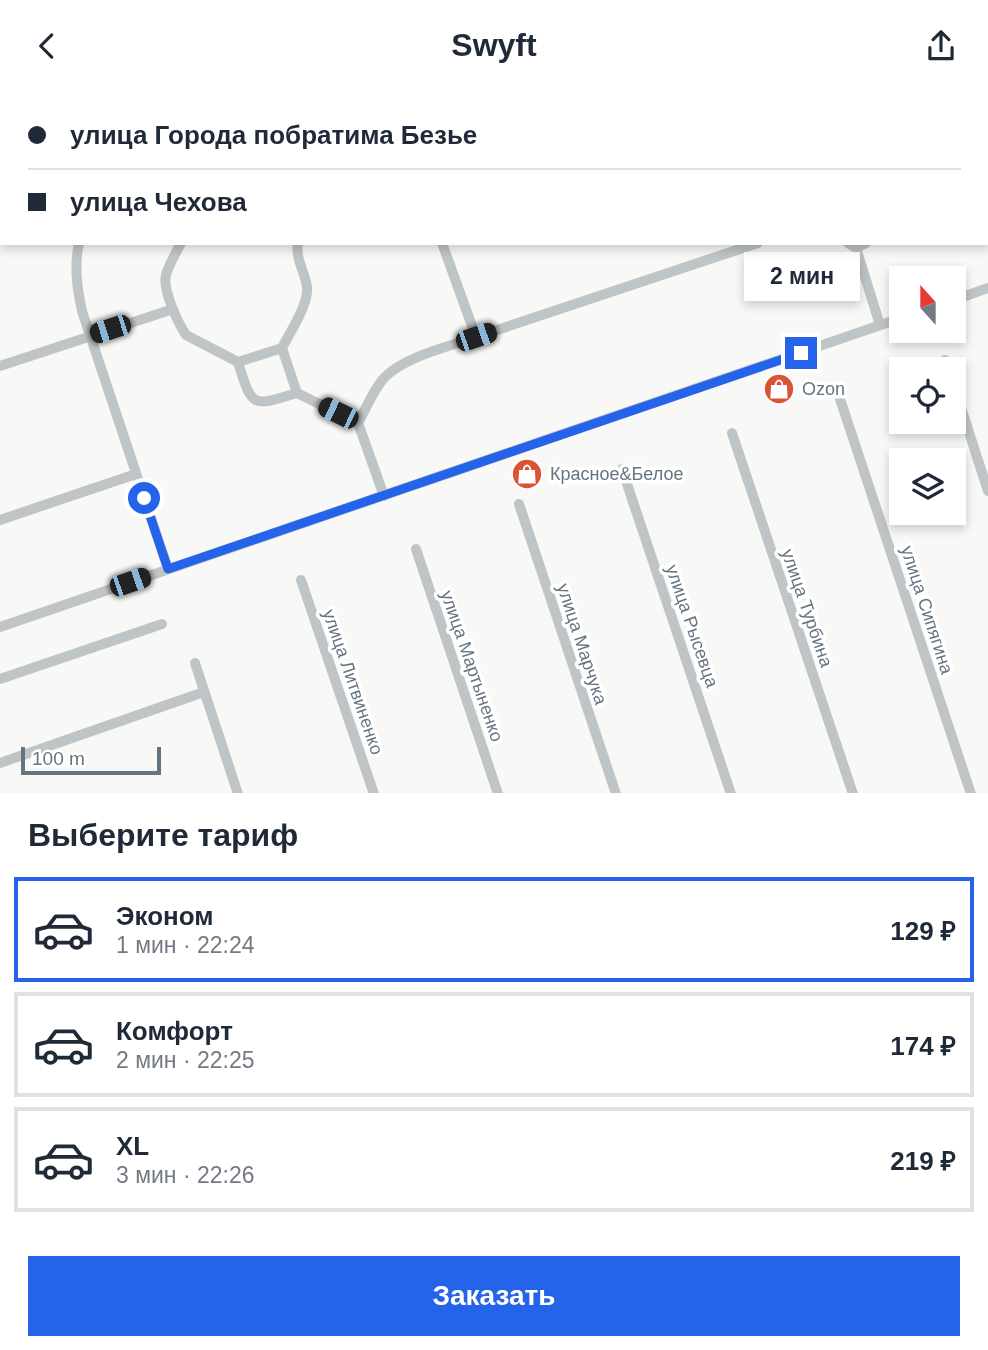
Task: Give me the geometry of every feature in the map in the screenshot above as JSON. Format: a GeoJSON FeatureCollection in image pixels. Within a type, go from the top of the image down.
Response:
{"type":"FeatureCollection","features":[{"type":"Feature","properties":{"kind":"street"},"geometry":{"type":"LineString","coordinates":[[78,245],[76,284],[82,311],[168,569]]}},
{"type":"Feature","properties":{"kind":"street"},"geometry":{"type":"LineString","coordinates":[[180,245],[166,277],[166,288],[186,335],[238,362],[282,348]]}},
{"type":"Feature","properties":{"kind":"street"},"geometry":{"type":"LineString","coordinates":[[297,393],[282,348],[307,295],[307,284],[298,257],[298,245]]}},
{"type":"Feature","properties":{"kind":"street"},"geometry":{"type":"LineString","coordinates":[[443,245],[476,337]]}},
{"type":"Feature","properties":{"kind":"street"},"geometry":{"type":"LineString","coordinates":[[358,423],[384,377],[397,367],[476,337],[752,245]]}},
{"type":"Feature","properties":{"kind":"street"},"geometry":{"type":"LineString","coordinates":[[857,245],[880,325]]}},
{"type":"Feature","properties":{"kind":"street"},"geometry":{"type":"LineString","coordinates":[[966,296],[988,288]]}},
{"type":"Feature","properties":{"kind":"street"},"geometry":{"type":"LineString","coordinates":[[0,366],[173,309]]}},
{"type":"Feature","properties":{"kind":"street"},"geometry":{"type":"LineString","coordinates":[[0,627],[889,322]]}},
{"type":"Feature","properties":{"kind":"street"},"geometry":{"type":"LineString","coordinates":[[238,362],[247,392],[253,399],[267,402],[297,393],[358,423],[384,496]]}},
{"type":"Feature","properties":{"kind":"street","name":"улица Сипягина"},"geometry":{"type":"LineString","coordinates":[[839,396],[971,793]]}},
{"type":"Feature","properties":{"kind":"street"},"geometry":{"type":"LineString","coordinates":[[966,423],[988,491]]}},
{"type":"Feature","properties":{"kind":"street","name":"улица Турбина"},"geometry":{"type":"LineString","coordinates":[[732,433],[853,793]]}},
{"type":"Feature","properties":{"kind":"street","name":"улица Рысевца"},"geometry":{"type":"LineString","coordinates":[[622,469],[731,793]]}},
{"type":"Feature","properties":{"kind":"street"},"geometry":{"type":"LineString","coordinates":[[0,520],[136,474]]}},
{"type":"Feature","properties":{"kind":"street","name":"улица Марчука"},"geometry":{"type":"LineString","coordinates":[[519,504],[616,793]]}},
{"type":"Feature","properties":{"kind":"street","name":"улица Мартыненко"},"geometry":{"type":"LineString","coordinates":[[416,549],[498,793]]}},
{"type":"Feature","properties":{"kind":"street","name":"улица Литвиненко"},"geometry":{"type":"LineString","coordinates":[[301,580],[374,793]]}},
{"type":"Feature","properties":{"kind":"street"},"geometry":{"type":"LineString","coordinates":[[0,679],[162,624]]}},
{"type":"Feature","properties":{"kind":"street"},"geometry":{"type":"LineString","coordinates":[[195,663],[238,793]]}},
{"type":"Feature","properties":{"kind":"street"},"geometry":{"type":"LineString","coordinates":[[0,763],[204,692]]}},
{"type":"Feature","properties":{"kind":"place","name":"Ozon"},"geometry":{"type":"Point","coordinates":[779,389]}},
{"type":"Feature","properties":{"kind":"place","name":"Красное&Белое"},"geometry":{"type":"Point","coordinates":[527,474]}},
{"type":"Feature","properties":{"kind":"route"},"geometry":{"type":"LineString","coordinates":[[144,498],[168,569],[801,353]]}}]}
